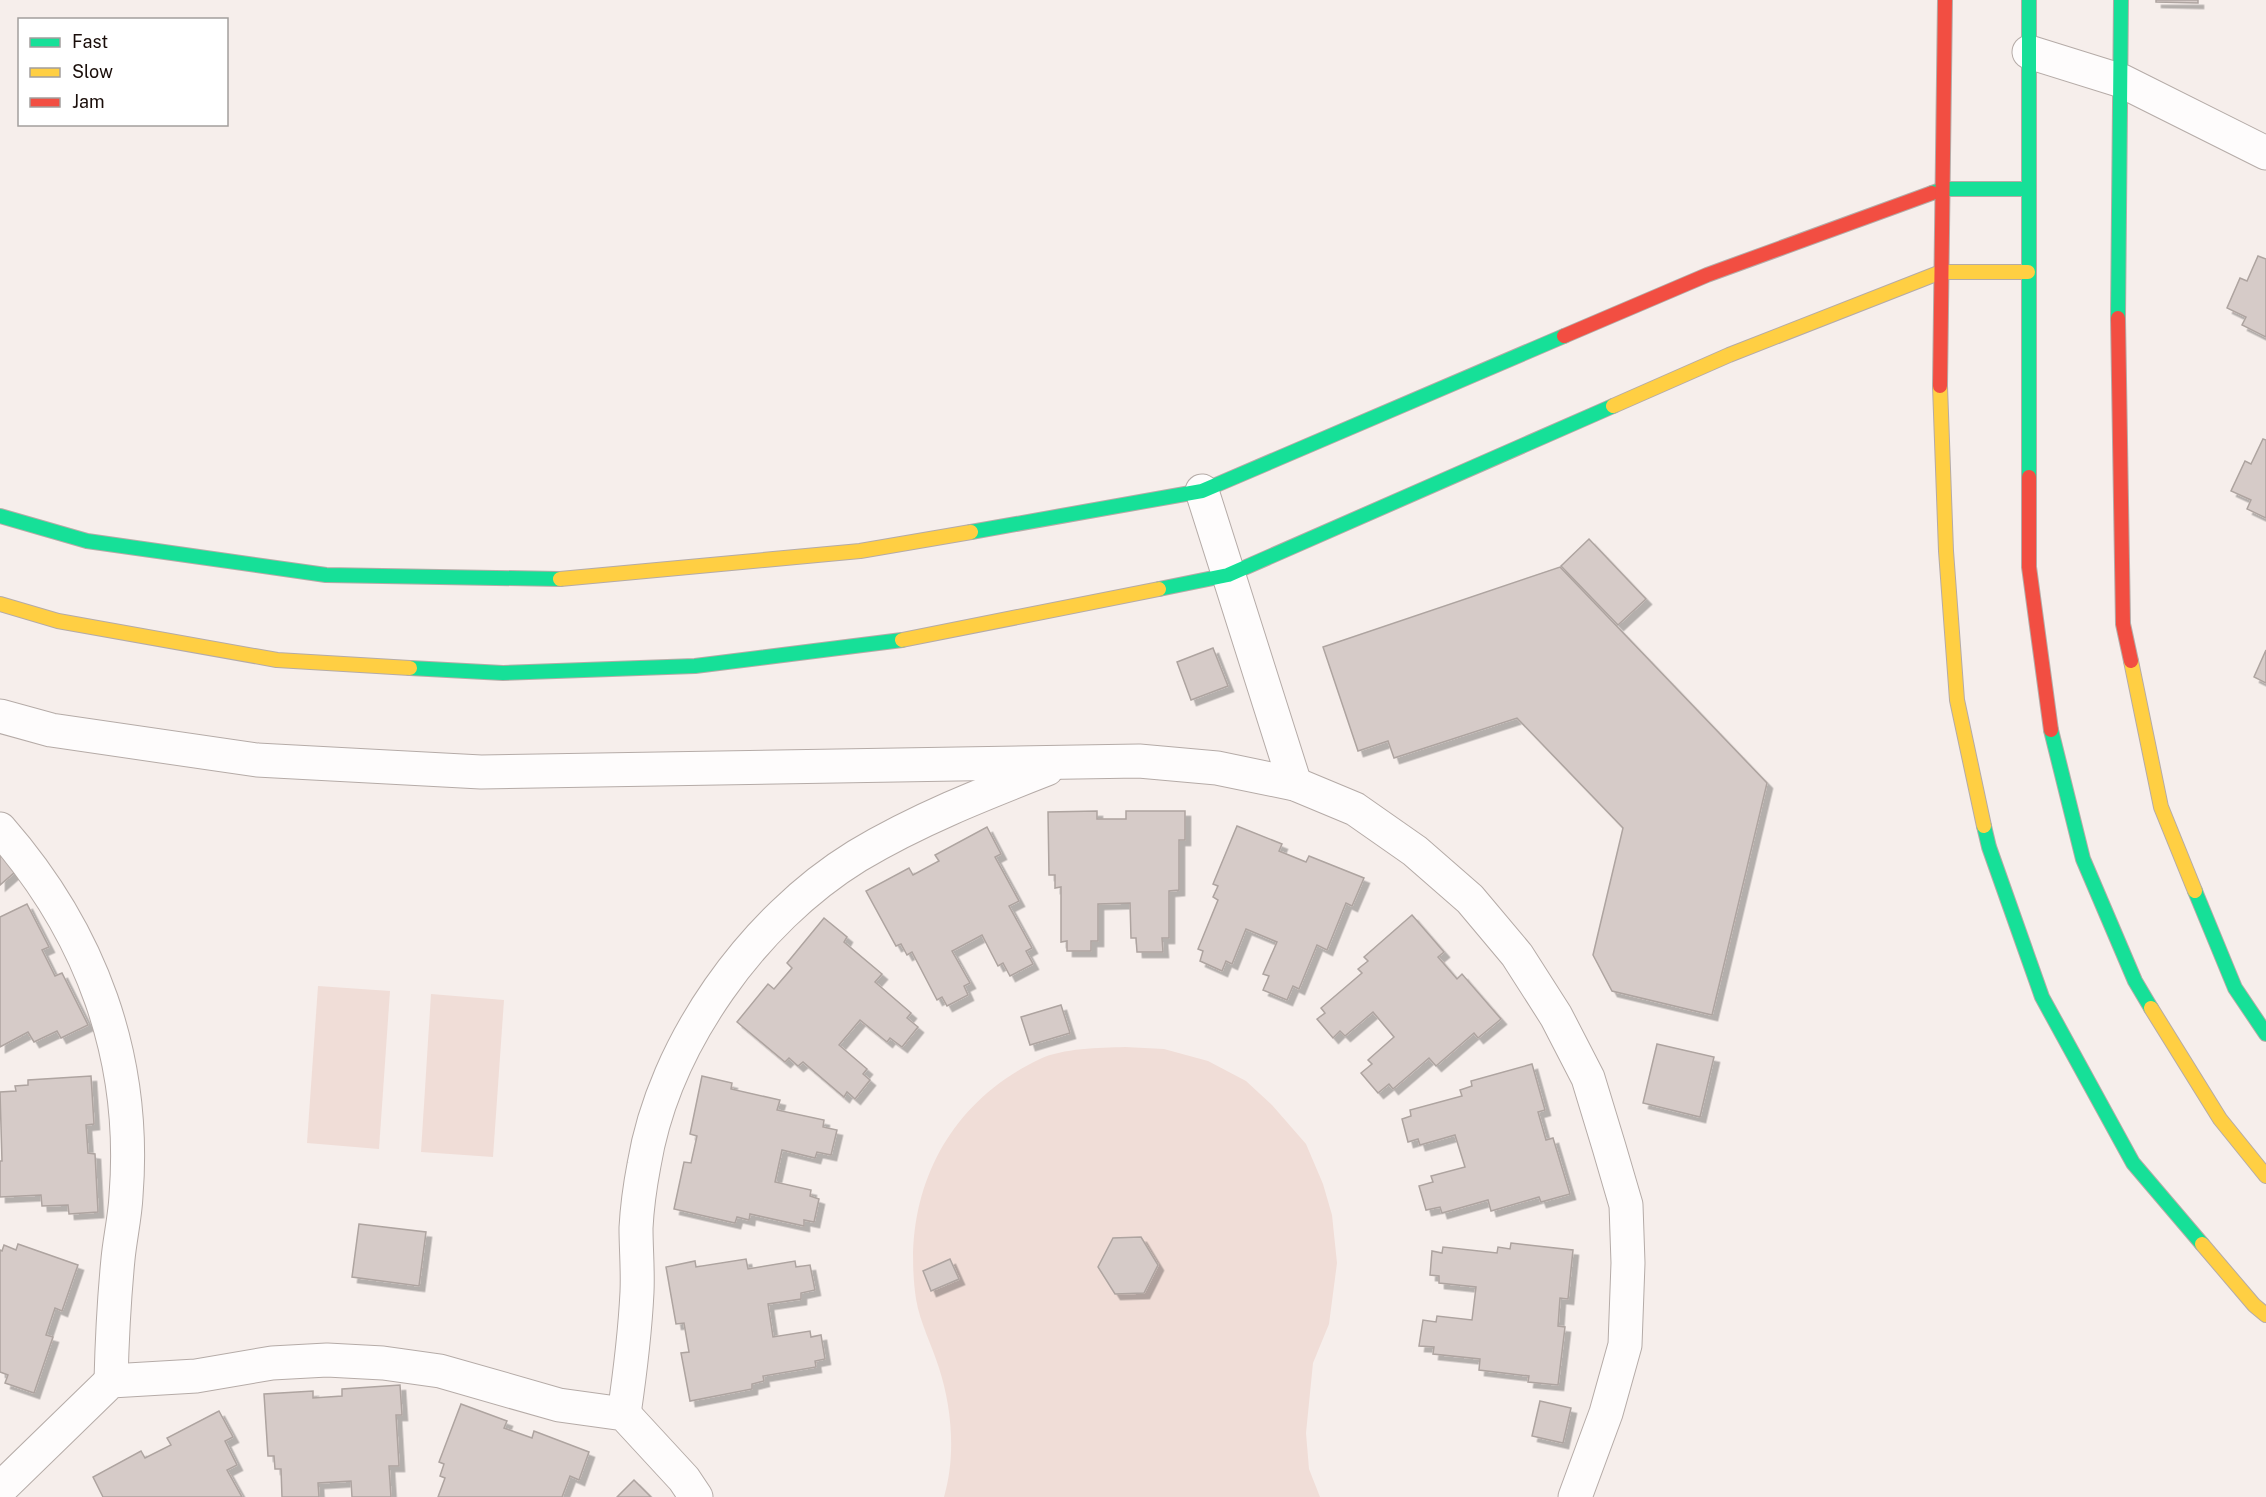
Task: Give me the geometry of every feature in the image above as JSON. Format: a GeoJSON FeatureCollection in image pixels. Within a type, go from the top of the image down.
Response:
{"type":"FeatureCollection","features":[{"type":"Feature","properties":{"kind":"street"},"geometry":{"type":"LineString","coordinates":[[1945,0],[1940,403],[1946,551],[1957,700],[1989,847],[2042,997],[2133,1163],[2254,1305],[2266,1315]]}},
{"type":"Feature","properties":{"kind":"street"},"geometry":{"type":"LineString","coordinates":[[2029,0],[2029,567],[2050,727],[2083,859],[2135,981],[2220,1119],[2266,1176]]}},
{"type":"Feature","properties":{"kind":"street"},"geometry":{"type":"LineString","coordinates":[[2121,0],[2118,314],[2123,624],[2161,807],[2235,988],[2266,1034]]}},
{"type":"Feature","properties":{"kind":"street"},"geometry":{"type":"LineString","coordinates":[[2029,52],[2122,81],[2266,153]]}},
{"type":"Feature","properties":{"kind":"street"},"geometry":{"type":"LineString","coordinates":[[0,516],[87,541],[326,575],[573,579],[860,551],[1202,492],[1707,275],[1943,189],[2029,189]]}},
{"type":"Feature","properties":{"kind":"street"},"geometry":{"type":"LineString","coordinates":[[0,604],[58,621],[277,660],[502,672],[695,666],[879,644],[1228,575],[1729,355],[1941,272],[2028,272]]}},
{"type":"Feature","properties":{"kind":"street"},"geometry":{"type":"LineString","coordinates":[[1202,492],[1295,784]]}},
{"type":"Feature","properties":{"kind":"street"},"geometry":{"type":"LineString","coordinates":[[0,716],[51,730],[257,760],[481,772],[1139,761],[1217,768],[1295,784],[1355,809],[1415,851],[1470,899],[1517,955],[1556,1016],[1588,1078],[1626,1205],[1628,1263],[1625,1345],[1606,1413],[1575,1497]]}},
{"type":"Feature","properties":{"kind":"street"},"geometry":{"type":"LineString","coordinates":[[624,1414],[633,1352],[637,1289],[636,1227],[644,1163],[661,1102],[686,1043],[718,988],[758,938],[797,902],[857,857],[986,793],[1068,761]]}},
{"type":"Feature","properties":{"kind":"street"},"geometry":{"type":"LineString","coordinates":[[0,829],[24,856],[59,906],[87,960],[108,1017],[122,1075],[128,1135],[126,1196],[113,1319],[111,1381]]}},
{"type":"Feature","properties":{"kind":"street"},"geometry":{"type":"LineString","coordinates":[[0,1489],[111,1381],[196,1376],[272,1364],[327,1360],[383,1363],[440,1371],[559,1405],[624,1414],[684,1479],[696,1497]]}},
{"type":"Feature","properties":{"kind":"shaded area"},"geometry":{"type":"Polygon","coordinates":[[[318,986],[390,991],[379,1149],[307,1143],[318,986]]]}},
{"type":"Feature","properties":{"kind":"shaded area"},"geometry":{"type":"Polygon","coordinates":[[[431,994],[504,1000],[493,1157],[421,1152],[431,994]]]}},
{"type":"Feature","properties":{"kind":"shaded area"},"geometry":{"type":"Polygon","coordinates":[[[1125,1047],[1164,1049],[1208,1061],[1246,1081],[1272,1105],[1306,1144],[1323,1184],[1332,1215],[1337,1263],[1329,1324],[1313,1363],[1306,1433],[1309,1469],[1320,1497],[944,1497],[951,1449],[947,1399],[918,1308],[913,1261],[916,1224],[924,1190],[937,1157],[955,1128],[978,1101],[1007,1078],[1049,1055],[1081,1049],[1125,1047]]]}},
{"type":"Feature","properties":{"kind":"building"},"geometry":{"type":"Polygon","coordinates":[[[2156,0],[2198,0],[2198,3],[2156,2],[2156,0]]]}},
{"type":"Feature","properties":{"kind":"building"},"geometry":{"type":"Polygon","coordinates":[[[2258,256],[2266,259],[2266,337],[2242,325],[2246,317],[2227,308],[2240,278],[2247,281],[2258,256]]]}},
{"type":"Feature","properties":{"kind":"building"},"geometry":{"type":"Polygon","coordinates":[[[2263,439],[2266,440],[2266,518],[2247,509],[2251,500],[2231,491],[2245,461],[2251,464],[2263,439]]]}},
{"type":"Feature","properties":{"kind":"building"},"geometry":{"type":"Polygon","coordinates":[[[1589,539],[1646,599],[1618,625],[1561,566],[1589,539]]]}},
{"type":"Feature","properties":{"kind":"building"},"geometry":{"type":"Polygon","coordinates":[[[1560,567],[1767,783],[1712,1015],[1612,991],[1593,955],[1623,828],[1517,718],[1394,758],[1388,741],[1358,751],[1323,647],[1560,567]]]}},
{"type":"Feature","properties":{"kind":"building"},"geometry":{"type":"Polygon","coordinates":[[[1213,648],[1228,686],[1191,700],[1177,662],[1213,648]]]}},
{"type":"Feature","properties":{"kind":"building"},"geometry":{"type":"Polygon","coordinates":[[[2266,650],[2266,683],[2254,677],[2266,650]]]}},
{"type":"Feature","properties":{"kind":"building"},"geometry":{"type":"Polygon","coordinates":[[[1097,811],[1097,819],[1126,819],[1126,811],[1185,811],[1185,840],[1179,840],[1179,890],[1169,891],[1169,938],[1162,938],[1163,952],[1137,952],[1136,938],[1131,938],[1130,903],[1098,904],[1098,941],[1091,941],[1091,951],[1067,951],[1067,941],[1061,942],[1061,887],[1055,888],[1055,875],[1049,875],[1048,812],[1097,811]]]}},
{"type":"Feature","properties":{"kind":"building"},"geometry":{"type":"Polygon","coordinates":[[[1237,826],[1282,844],[1279,851],[1306,862],[1309,856],[1364,878],[1352,906],[1346,903],[1327,950],[1317,945],[1299,989],[1293,986],[1287,1000],[1263,990],[1269,976],[1263,974],[1277,942],[1246,929],[1232,964],[1226,961],[1222,971],[1200,961],[1203,951],[1198,949],[1218,900],[1213,897],[1218,886],[1213,884],[1237,826]]]}},
{"type":"Feature","properties":{"kind":"building"},"geometry":{"type":"Polygon","coordinates":[[[987,827],[1001,854],[995,857],[1019,901],[1009,906],[1032,948],[1026,951],[1033,964],[1010,976],[1003,963],[998,966],[982,935],[952,951],[970,983],[964,986],[968,995],[947,1006],[942,997],[937,1000],[912,952],[907,955],[901,944],[896,946],[866,891],[909,868],[913,875],[939,861],[935,855],[987,827]]]}},
{"type":"Feature","properties":{"kind":"building"},"geometry":{"type":"Polygon","coordinates":[[[0,854],[23,865],[0,885],[0,854]]]}},
{"type":"Feature","properties":{"kind":"building"},"geometry":{"type":"Polygon","coordinates":[[[27,904],[49,947],[42,950],[55,976],[62,973],[88,1025],[61,1038],[57,1031],[34,1042],[28,1032],[0,1047],[0,917],[27,904]]]}},
{"type":"Feature","properties":{"kind":"building"},"geometry":{"type":"Polygon","coordinates":[[[1412,915],[1444,952],[1438,957],[1457,979],[1462,974],[1501,1019],[1478,1038],[1474,1033],[1436,1066],[1429,1058],[1393,1089],[1389,1084],[1378,1093],[1361,1073],[1372,1064],[1368,1060],[1394,1037],[1373,1012],[1345,1036],[1340,1031],[1333,1038],[1317,1019],[1325,1013],[1321,1008],[1362,973],[1358,969],[1368,961],[1364,957],[1412,915]]]}},
{"type":"Feature","properties":{"kind":"building"},"geometry":{"type":"Polygon","coordinates":[[[824,918],[847,937],[844,942],[882,974],[875,982],[911,1013],[907,1018],[918,1027],[902,1047],[890,1038],[887,1042],[860,1020],[839,1045],[867,1069],[863,1074],[870,1080],[855,1099],[847,1092],[844,1097],[803,1062],[798,1066],[789,1058],[785,1062],[737,1022],[768,984],[774,989],[792,968],[787,963],[824,918]]]}},
{"type":"Feature","properties":{"kind":"building"},"geometry":{"type":"Polygon","coordinates":[[[1061,1005],[1070,1033],[1030,1045],[1021,1017],[1061,1005]]]}},
{"type":"Feature","properties":{"kind":"building"},"geometry":{"type":"Polygon","coordinates":[[[1657,1044],[1714,1057],[1700,1117],[1643,1103],[1657,1044]]]}},
{"type":"Feature","properties":{"kind":"building"},"geometry":{"type":"Polygon","coordinates":[[[1532,1064],[1545,1110],[1538,1112],[1546,1140],[1553,1138],[1570,1194],[1541,1202],[1539,1197],[1491,1211],[1488,1200],[1442,1213],[1440,1207],[1426,1210],[1419,1186],[1433,1182],[1431,1176],[1465,1167],[1455,1135],[1420,1145],[1418,1139],[1408,1142],[1402,1119],[1411,1116],[1410,1110],[1462,1096],[1460,1090],[1472,1086],[1471,1081],[1532,1064]]]}},
{"type":"Feature","properties":{"kind":"building"},"geometry":{"type":"Polygon","coordinates":[[[91,1076],[94,1124],[86,1125],[88,1153],[95,1154],[98,1212],[69,1214],[68,1205],[42,1206],[41,1195],[0,1197],[0,1161],[2,1161],[0,1092],[16,1091],[15,1086],[28,1085],[28,1080],[91,1076]]]}},
{"type":"Feature","properties":{"kind":"building"},"geometry":{"type":"Polygon","coordinates":[[[702,1076],[732,1083],[731,1089],[780,1100],[777,1110],[824,1120],[823,1127],[837,1130],[831,1155],[817,1152],[815,1158],[782,1150],[775,1182],[811,1190],[810,1196],[819,1199],[814,1222],[804,1220],[804,1226],[750,1214],[749,1220],[737,1217],[735,1223],[674,1209],[684,1162],[691,1163],[697,1136],[690,1134],[702,1076]]]}},
{"type":"Feature","properties":{"kind":"building"},"geometry":{"type":"Polygon","coordinates":[[[359,1224],[426,1232],[419,1286],[352,1277],[359,1224]]]}},
{"type":"Feature","properties":{"kind":"building"},"geometry":{"type":"Polygon","coordinates":[[[1141,1237],[1158,1265],[1144,1293],[1115,1294],[1098,1267],[1113,1238],[1141,1237]]]}},
{"type":"Feature","properties":{"kind":"building"},"geometry":{"type":"Polygon","coordinates":[[[1511,1243],[1573,1250],[1568,1299],[1560,1298],[1558,1326],[1565,1327],[1558,1385],[1528,1382],[1529,1376],[1479,1370],[1480,1359],[1433,1354],[1434,1347],[1419,1346],[1423,1320],[1436,1322],[1437,1316],[1472,1320],[1476,1287],[1439,1283],[1439,1276],[1430,1275],[1432,1251],[1442,1253],[1443,1247],[1497,1253],[1498,1247],[1510,1249],[1511,1243]]]}},
{"type":"Feature","properties":{"kind":"building"},"geometry":{"type":"Polygon","coordinates":[[[18,1244],[78,1265],[62,1311],[55,1308],[46,1335],[53,1337],[34,1393],[5,1383],[8,1375],[0,1372],[0,1250],[2,1251],[4,1245],[16,1250],[18,1244]]]}},
{"type":"Feature","properties":{"kind":"building"},"geometry":{"type":"Polygon","coordinates":[[[746,1259],[748,1269],[795,1261],[796,1267],[810,1265],[815,1290],[801,1293],[801,1299],[768,1304],[773,1337],[810,1331],[811,1337],[821,1335],[825,1359],[815,1361],[816,1367],[763,1376],[764,1381],[752,1384],[752,1389],[690,1401],[681,1353],[689,1352],[684,1323],[676,1324],[666,1267],[695,1261],[696,1267],[746,1259]]]}},
{"type":"Feature","properties":{"kind":"building"},"geometry":{"type":"Polygon","coordinates":[[[950,1259],[959,1279],[931,1291],[923,1271],[950,1259]]]}},
{"type":"Feature","properties":{"kind":"building"},"geometry":{"type":"Polygon","coordinates":[[[400,1385],[402,1415],[396,1415],[399,1466],[389,1466],[391,1497],[352,1497],[351,1481],[318,1483],[319,1497],[282,1497],[281,1469],[275,1469],[274,1456],[268,1456],[264,1394],[313,1391],[313,1398],[342,1396],[342,1389],[400,1385]]]}},
{"type":"Feature","properties":{"kind":"building"},"geometry":{"type":"Polygon","coordinates":[[[1540,1401],[1571,1408],[1563,1443],[1532,1436],[1540,1401]]]}},
{"type":"Feature","properties":{"kind":"building"},"geometry":{"type":"Polygon","coordinates":[[[461,1404],[507,1421],[504,1428],[532,1438],[534,1431],[589,1452],[579,1480],[570,1476],[562,1497],[438,1497],[445,1478],[440,1476],[444,1464],[439,1462],[461,1404]]]}},
{"type":"Feature","properties":{"kind":"building"},"geometry":{"type":"Polygon","coordinates":[[[219,1411],[233,1437],[225,1441],[237,1465],[227,1470],[242,1497],[103,1497],[93,1477],[141,1451],[145,1458],[171,1445],[167,1438],[219,1411]]]}},
{"type":"Feature","properties":{"kind":"building"},"geometry":{"type":"Polygon","coordinates":[[[634,1480],[651,1497],[617,1497],[634,1480]]]}},
{"type":"Feature","properties":{"kind":"traffic: fast"},"geometry":{"type":"LineString","coordinates":[[2029,0],[2029,477]]}},
{"type":"Feature","properties":{"kind":"traffic: fast"},"geometry":{"type":"LineString","coordinates":[[2118,318],[2121,0]]}},
{"type":"Feature","properties":{"kind":"traffic: fast"},"geometry":{"type":"LineString","coordinates":[[1932,193],[1943,189],[2029,189]]}},
{"type":"Feature","properties":{"kind":"traffic: fast"},"geometry":{"type":"LineString","coordinates":[[971,532],[1202,491],[1564,336]]}},
{"type":"Feature","properties":{"kind":"traffic: fast"},"geometry":{"type":"LineString","coordinates":[[1159,589],[1228,575],[1613,406]]}},
{"type":"Feature","properties":{"kind":"traffic: fast"},"geometry":{"type":"LineString","coordinates":[[0,516],[87,541],[326,575],[560,579]]}},
{"type":"Feature","properties":{"kind":"traffic: fast"},"geometry":{"type":"LineString","coordinates":[[410,668],[503,673],[695,666],[902,640]]}},
{"type":"Feature","properties":{"kind":"traffic: fast"},"geometry":{"type":"LineString","coordinates":[[2051,730],[2083,859],[2135,981],[2151,1008]]}},
{"type":"Feature","properties":{"kind":"traffic: fast"},"geometry":{"type":"LineString","coordinates":[[1984,826],[1989,847],[2042,997],[2133,1163],[2202,1244]]}},
{"type":"Feature","properties":{"kind":"traffic: fast"},"geometry":{"type":"LineString","coordinates":[[2195,891],[2235,988],[2266,1034]]}},
{"type":"Feature","properties":{"kind":"traffic: slow"},"geometry":{"type":"LineString","coordinates":[[1613,406],[1729,355],[1941,272],[2028,272]]}},
{"type":"Feature","properties":{"kind":"traffic: slow"},"geometry":{"type":"LineString","coordinates":[[1940,386],[1946,551],[1957,700],[1984,826]]}},
{"type":"Feature","properties":{"kind":"traffic: slow"},"geometry":{"type":"LineString","coordinates":[[560,579],[860,551],[971,532]]}},
{"type":"Feature","properties":{"kind":"traffic: slow"},"geometry":{"type":"LineString","coordinates":[[902,640],[1159,589]]}},
{"type":"Feature","properties":{"kind":"traffic: slow"},"geometry":{"type":"LineString","coordinates":[[0,604],[58,621],[277,660],[410,668]]}},
{"type":"Feature","properties":{"kind":"traffic: slow"},"geometry":{"type":"LineString","coordinates":[[2131,661],[2161,807],[2195,891]]}},
{"type":"Feature","properties":{"kind":"traffic: slow"},"geometry":{"type":"LineString","coordinates":[[2151,1008],[2220,1119],[2266,1176]]}},
{"type":"Feature","properties":{"kind":"traffic: slow"},"geometry":{"type":"LineString","coordinates":[[2202,1244],[2254,1305],[2266,1315]]}},
{"type":"Feature","properties":{"kind":"traffic: jam"},"geometry":{"type":"LineString","coordinates":[[1940,386],[1945,0]]}},
{"type":"Feature","properties":{"kind":"traffic: jam"},"geometry":{"type":"LineString","coordinates":[[1564,336],[1707,275],[1932,193]]}},
{"type":"Feature","properties":{"kind":"traffic: jam"},"geometry":{"type":"LineString","coordinates":[[2118,318],[2123,624],[2131,661]]}},
{"type":"Feature","properties":{"kind":"traffic: jam"},"geometry":{"type":"LineString","coordinates":[[2029,477],[2029,567],[2051,730]]}}]}
